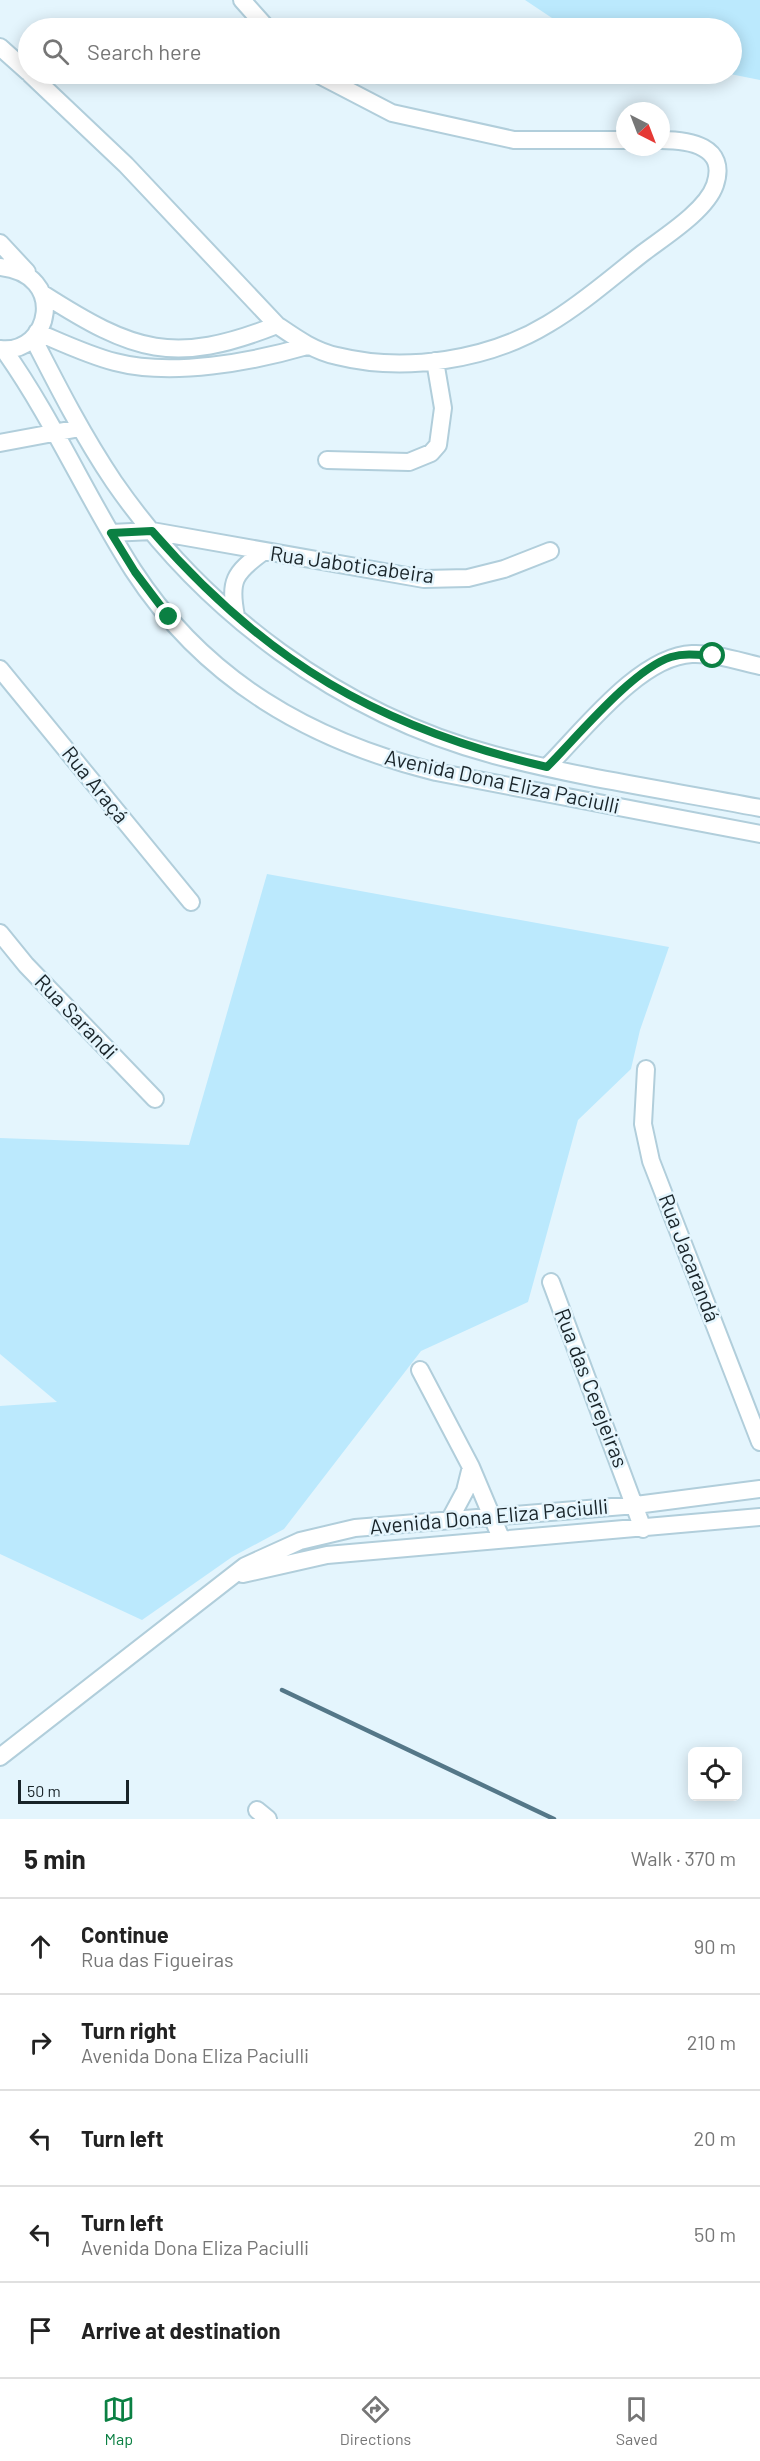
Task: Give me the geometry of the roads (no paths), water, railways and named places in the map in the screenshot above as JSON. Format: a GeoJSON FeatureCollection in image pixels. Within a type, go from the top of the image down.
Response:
{"type":"FeatureCollection","features":[{"type":"Feature","properties":{"kind":"street"},"geometry":{"type":"LineString","coordinates":[[242,0],[258,18]]}},
{"type":"Feature","properties":{"kind":"street"},"geometry":{"type":"LineString","coordinates":[[0,47],[18,63]]}},
{"type":"Feature","properties":{"kind":"street"},"geometry":{"type":"LineString","coordinates":[[41,84],[126,165],[277,325],[307,346],[336,356],[362,361],[435,361],[475,354],[518,339],[548,325],[680,224],[708,198],[715,184],[717,169],[713,158],[706,149],[688,141],[670,140]]}},
{"type":"Feature","properties":{"kind":"street"},"geometry":{"type":"LineString","coordinates":[[336,84],[392,113],[514,140],[616,140]]}},
{"type":"Feature","properties":{"kind":"street"},"geometry":{"type":"LineString","coordinates":[[0,243],[38,287],[45,307],[43,321],[35,335],[20,346],[2,349]]}},
{"type":"Feature","properties":{"kind":"street"},"geometry":{"type":"LineString","coordinates":[[0,267],[18,269],[38,287],[113,335],[147,346],[177,350],[211,346],[241,339],[277,325]]}},
{"type":"Feature","properties":{"kind":"street"},"geometry":{"type":"LineString","coordinates":[[35,335],[116,363],[145,367],[178,368],[224,363],[273,356],[307,346]]}},
{"type":"Feature","properties":{"kind":"street","name":"Avenida Dona Eliza Paciulli"},"geometry":{"type":"LineString","coordinates":[[35,335],[80,428],[114,482],[152,531],[177,560],[236,616],[303,669],[386,715],[462,745],[547,767],[760,808]]}},
{"type":"Feature","properties":{"kind":"street","name":"Avenida Dona Eliza Paciulli"},"geometry":{"type":"LineString","coordinates":[[2,349],[111,533],[153,596],[210,660],[258,698],[318,732],[393,761],[436,772],[760,834]]}},
{"type":"Feature","properties":{"kind":"street"},"geometry":{"type":"LineString","coordinates":[[327,460],[409,462],[431,453],[438,445],[443,408],[435,361]]}},
{"type":"Feature","properties":{"kind":"street"},"geometry":{"type":"LineString","coordinates":[[0,443],[80,428]]}},
{"type":"Feature","properties":{"kind":"street","name":"Rua Jaboticabeira"},"geometry":{"type":"LineString","coordinates":[[111,533],[152,531],[424,579],[468,578],[504,569],[550,551]]}},
{"type":"Feature","properties":{"kind":"street"},"geometry":{"type":"LineString","coordinates":[[236,616],[232,589],[234,580],[247,564],[263,552]]}},
{"type":"Feature","properties":{"kind":"street"},"geometry":{"type":"LineString","coordinates":[[547,767],[635,678],[654,664],[672,657],[693,654],[760,666]]}},
{"type":"Feature","properties":{"kind":"street","name":"Rua Araçá"},"geometry":{"type":"LineString","coordinates":[[0,669],[190,902]]}},
{"type":"Feature","properties":{"kind":"street","name":"Rua Sarandi"},"geometry":{"type":"LineString","coordinates":[[0,933],[26,965],[155,1099]]}},
{"type":"Feature","properties":{"kind":"street","name":"Rua Jacarandá"},"geometry":{"type":"LineString","coordinates":[[646,1069],[643,1124],[651,1161],[760,1443]]}},
{"type":"Feature","properties":{"kind":"street","name":"Rua das Cerejeiras"},"geometry":{"type":"LineString","coordinates":[[551,1282],[636,1504],[643,1528]]}},
{"type":"Feature","properties":{"kind":"street"},"geometry":{"type":"LineString","coordinates":[[420,1370],[471,1467],[493,1515],[501,1539]]}},
{"type":"Feature","properties":{"kind":"street"},"geometry":{"type":"LineString","coordinates":[[450,1519],[465,1491],[471,1467]]}},
{"type":"Feature","properties":{"kind":"street","name":"Avenida Dona Eliza Paciulli"},"geometry":{"type":"LineString","coordinates":[[0,1757],[228,1578],[260,1557],[300,1541],[355,1528],[636,1504],[760,1489]]}},
{"type":"Feature","properties":{"kind":"street","name":"Avenida Dona Eliza Paciulli"},"geometry":{"type":"LineString","coordinates":[[228,1578],[327,1554],[760,1517]]}},
{"type":"Feature","properties":{"kind":"waterway"},"geometry":{"type":"LineString","coordinates":[[282,1690],[554,1819]]}}]}
